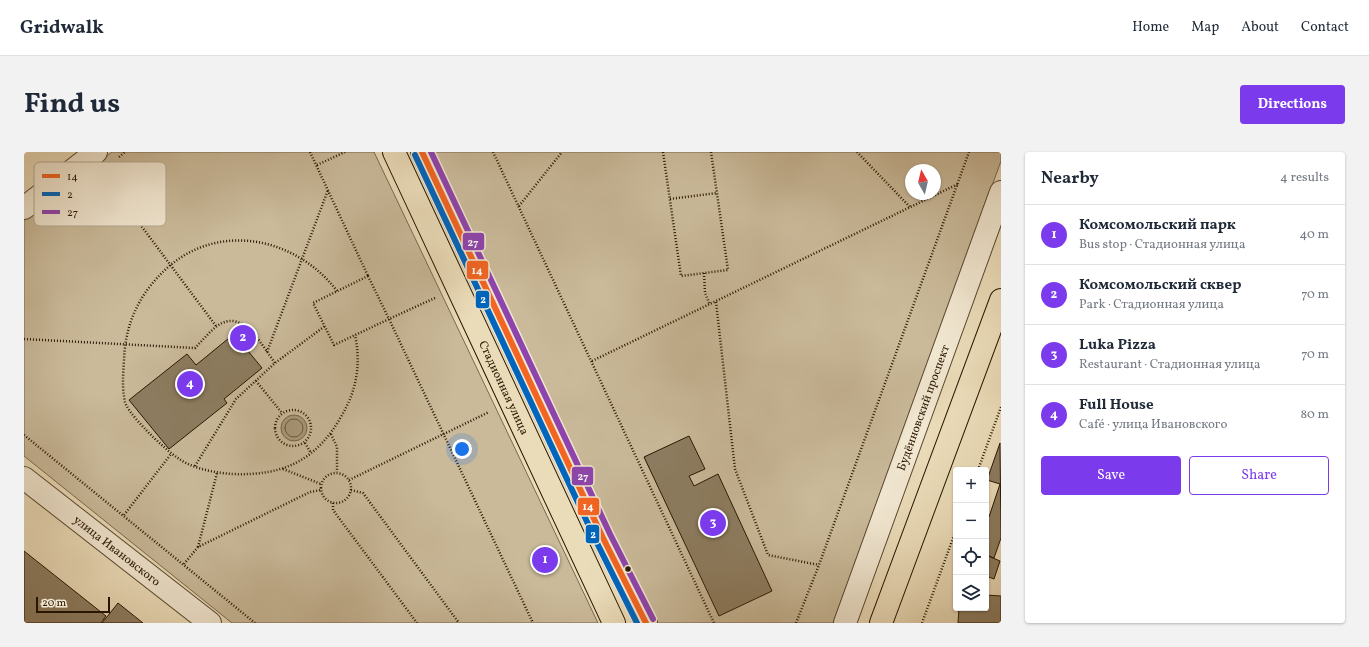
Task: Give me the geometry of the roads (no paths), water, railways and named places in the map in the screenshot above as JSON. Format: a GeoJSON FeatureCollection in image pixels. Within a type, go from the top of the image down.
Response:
{"type":"FeatureCollection","features":[{"type":"Feature","properties":{"kind":"main road","name":"Стадионная улица"},"geometry":{"type":"LineString","coordinates":[[394,152],[614,623]]}},
{"type":"Feature","properties":{"kind":"main road"},"geometry":{"type":"LineString","coordinates":[[881,623],[1001,300]]}},
{"type":"Feature","properties":{"kind":"street"},"geometry":{"type":"LineString","coordinates":[[422,152],[603,538],[646,623]]}},
{"type":"Feature","properties":{"kind":"street"},"geometry":{"type":"LineString","coordinates":[[80,162],[90,154]]}},
{"type":"Feature","properties":{"kind":"street","name":"Будённовский проспект"},"geometry":{"type":"LineString","coordinates":[[845,623],[1001,192]]}},
{"type":"Feature","properties":{"kind":"street"},"geometry":{"type":"LineString","coordinates":[[24,208],[34,200]]}},
{"type":"Feature","properties":{"kind":"street","name":"улица Ивановского"},"geometry":{"type":"LineString","coordinates":[[24,478],[210,623]]}},
{"type":"Feature","properties":{"kind":"water"},"geometry":{"type":"Polygon","coordinates":[[[294,415],[303,419],[307,428],[303,437],[294,441],[285,437],[281,428],[285,419],[294,415]]]}},
{"type":"Feature","properties":{"kind":"place","name":"Комсомольский сквер"},"geometry":{"type":"Point","coordinates":[243,338]}},
{"type":"Feature","properties":{"kind":"place","name":"Full House"},"geometry":{"type":"Point","coordinates":[190,384]}},
{"type":"Feature","properties":{"kind":"place","name":"Luka Pizza"},"geometry":{"type":"Point","coordinates":[713,523]}},
{"type":"Feature","properties":{"kind":"place","name":"Комсомольский парк"},"geometry":{"type":"Point","coordinates":[545,560]}}]}
